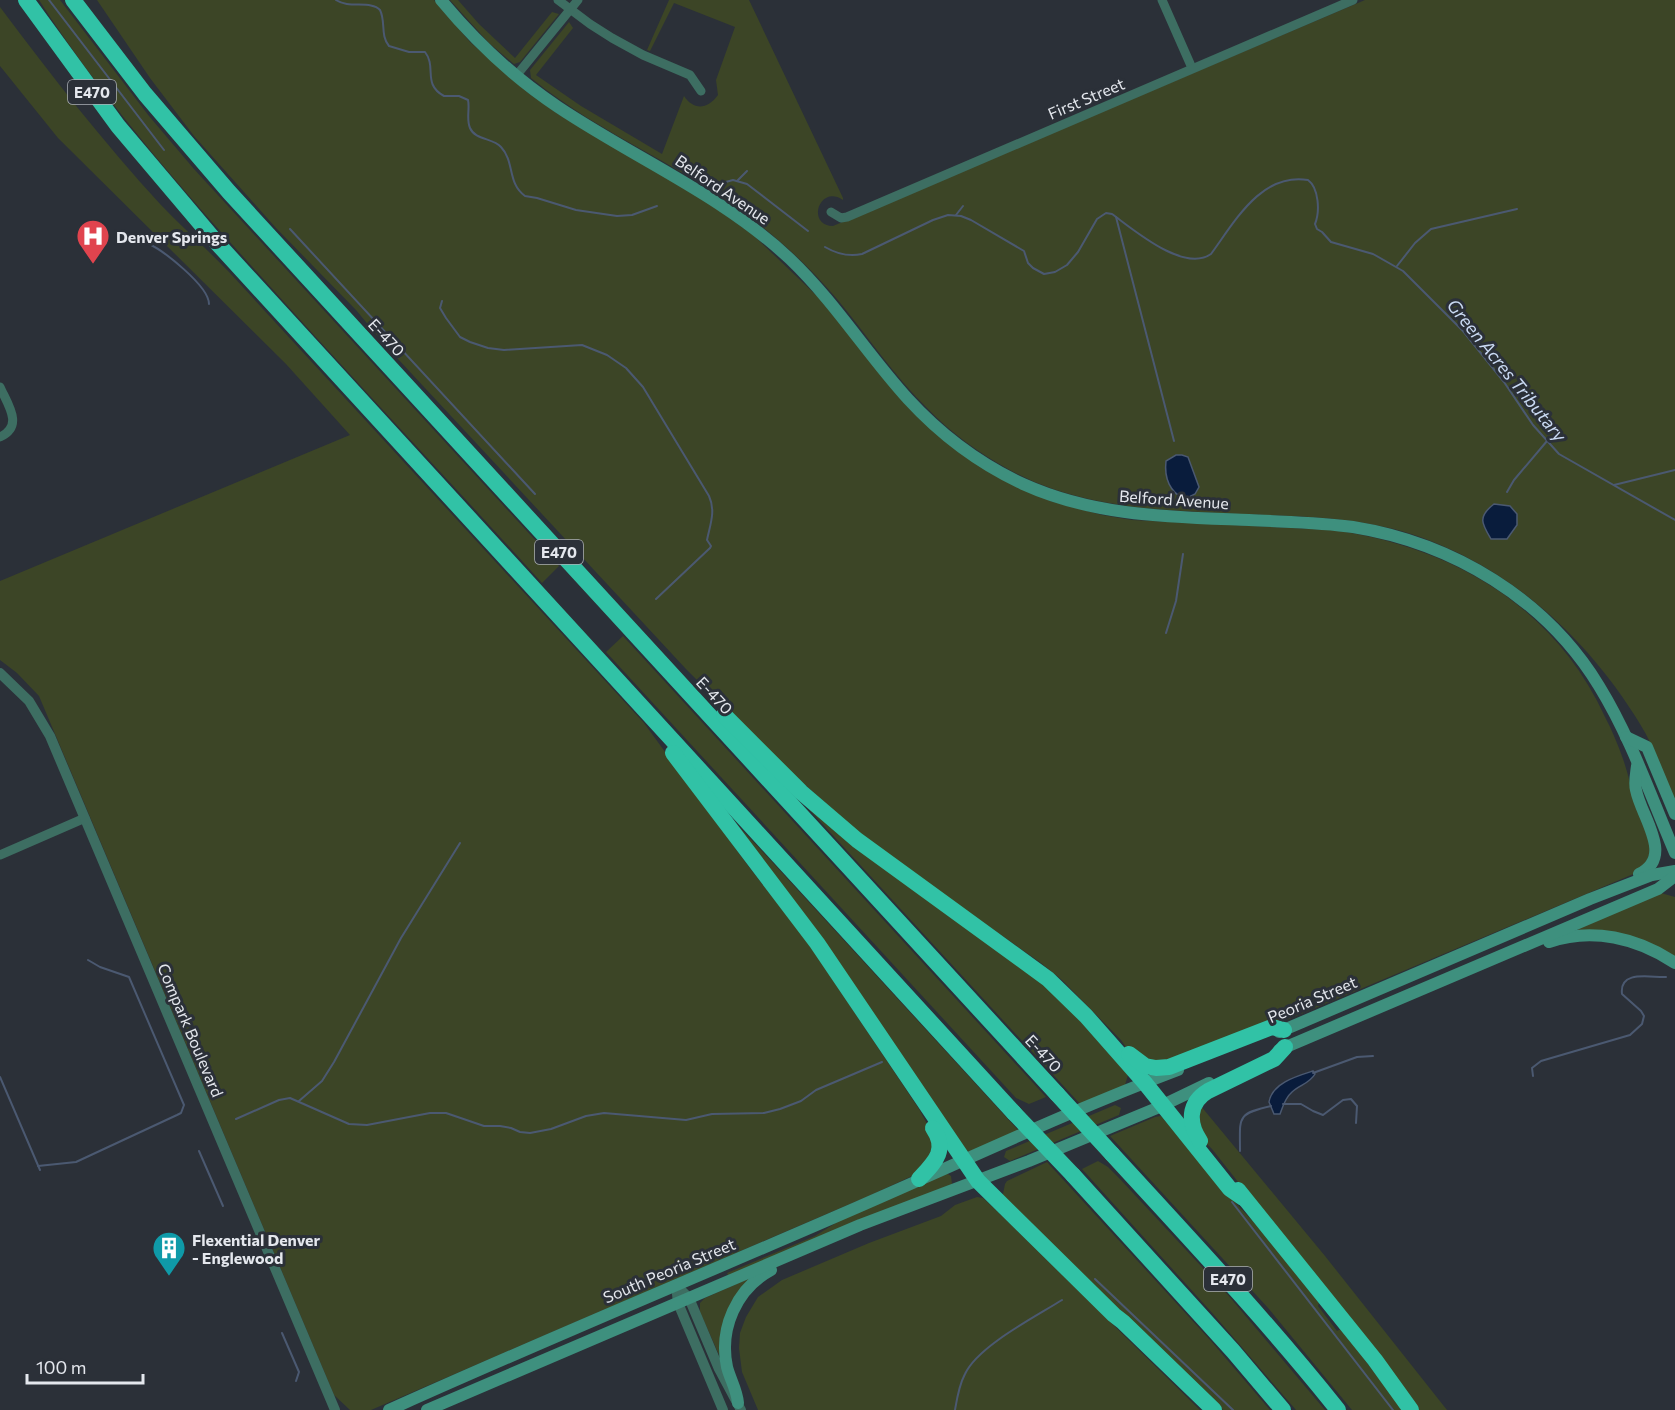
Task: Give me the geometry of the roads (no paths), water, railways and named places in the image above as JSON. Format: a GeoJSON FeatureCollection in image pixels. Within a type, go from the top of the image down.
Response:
{"type":"FeatureCollection","features":[{"type":"Feature","properties":{"kind":"highway","name":"E470"},"geometry":{"type":"LineString","coordinates":[[26,0],[96,98],[188,210],[1233,1351],[1283,1410]]}},
{"type":"Feature","properties":{"kind":"highway","name":"E-470"},"geometry":{"type":"LineString","coordinates":[[73,0],[145,94],[229,192],[1228,1280],[1288,1348],[1338,1410]]}},
{"type":"Feature","properties":{"kind":"highway"},"geometry":{"type":"LineString","coordinates":[[638,637],[668,658],[801,792],[833,820],[870,850],[1036,968],[1086,1016],[1145,1083],[1230,1189],[1243,1198]]}},
{"type":"Feature","properties":{"kind":"highway"},"geometry":{"type":"LineString","coordinates":[[624,687],[817,943],[978,1181],[1214,1410]]}},
{"type":"Feature","properties":{"kind":"highway"},"geometry":{"type":"LineString","coordinates":[[1086,1016],[1108,1032],[1136,1061],[1156,1068],[1172,1066],[1272,1027],[1284,1030]]}},
{"type":"Feature","properties":{"kind":"highway"},"geometry":{"type":"LineString","coordinates":[[1285,1047],[1274,1059],[1205,1092],[1192,1108],[1191,1123],[1198,1138],[1243,1198],[1354,1333],[1404,1398],[1410,1410]]}},
{"type":"Feature","properties":{"kind":"highway"},"geometry":{"type":"LineString","coordinates":[[919,1179],[937,1159],[940,1144],[936,1132],[924,1114],[922,1100]]}},
{"type":"Feature","properties":{"kind":"highway"},"geometry":{"type":"LineString","coordinates":[[1114,1315],[1120,1324],[1206,1410]]}},
{"type":"Feature","properties":{"kind":"main road","name":"Belford Avenue"},"geometry":{"type":"LineString","coordinates":[[441,0],[470,34],[516,76],[567,113],[722,204],[765,236],[826,296],[895,384],[923,414],[958,445],[996,470],[1049,494],[1111,512],[1147,516],[1343,526],[1387,534],[1440,552],[1483,573],[1508,590],[1530,606],[1559,633],[1594,679],[1626,737],[1675,853]]}},
{"type":"Feature","properties":{"kind":"main road"},"geometry":{"type":"LineString","coordinates":[[1626,737],[1647,747],[1675,814]]}},
{"type":"Feature","properties":{"kind":"main road"},"geometry":{"type":"LineString","coordinates":[[1590,899],[1602,889],[1648,870],[1656,858],[1655,839],[1635,789],[1637,763]]}},
{"type":"Feature","properties":{"kind":"main road","name":"Peoria Street"},"geometry":{"type":"LineString","coordinates":[[963,1160],[1145,1083],[1284,1030],[1590,899],[1652,875],[1675,873]]}},
{"type":"Feature","properties":{"kind":"main road","name":"Peoria Street"},"geometry":{"type":"LineString","coordinates":[[978,1181],[1163,1105],[1285,1047],[1658,889],[1675,873]]}},
{"type":"Feature","properties":{"kind":"main road"},"geometry":{"type":"LineString","coordinates":[[1488,961],[1503,961],[1561,939],[1592,935],[1618,938],[1640,944],[1675,963]]}},
{"type":"Feature","properties":{"kind":"main road","name":"South Peoria Street"},"geometry":{"type":"LineString","coordinates":[[388,1410],[963,1160]]}},
{"type":"Feature","properties":{"kind":"main road","name":"South Peoria Street"},"geometry":{"type":"LineString","coordinates":[[427,1410],[860,1225],[978,1181]]}},
{"type":"Feature","properties":{"kind":"main road"},"geometry":{"type":"LineString","coordinates":[[739,1406],[724,1351],[730,1319],[738,1300],[749,1288],[764,1274],[788,1263],[799,1252]]}},
{"type":"Feature","properties":{"kind":"street"},"geometry":{"type":"LineString","coordinates":[[558,0],[620,43],[690,75],[701,91]]}},
{"type":"Feature","properties":{"kind":"street"},"geometry":{"type":"LineString","coordinates":[[516,76],[578,0]]}},
{"type":"Feature","properties":{"kind":"street"},"geometry":{"type":"LineString","coordinates":[[1162,0],[1192,68]]}},
{"type":"Feature","properties":{"kind":"street","name":"First Street"},"geometry":{"type":"LineString","coordinates":[[831,212],[839,217],[848,217],[1353,0]]}},
{"type":"Feature","properties":{"kind":"street"},"geometry":{"type":"LineString","coordinates":[[0,387],[13,423],[11,430],[0,437]]}},
{"type":"Feature","properties":{"kind":"street","name":"Compark Boulevard"},"geometry":{"type":"LineString","coordinates":[[0,674],[24,695],[38,713],[50,736],[335,1410]]}},
{"type":"Feature","properties":{"kind":"street"},"geometry":{"type":"LineString","coordinates":[[0,855],[85,818]]}},
{"type":"Feature","properties":{"kind":"street"},"geometry":{"type":"LineString","coordinates":[[676,1285],[739,1406]]}},
{"type":"Feature","properties":{"kind":"street"},"geometry":{"type":"LineString","coordinates":[[684,1301],[723,1410]]}},
{"type":"Feature","properties":{"kind":"water"},"geometry":{"type":"Polygon","coordinates":[[[1176,455],[1188,457],[1199,487],[1195,494],[1185,499],[1172,489],[1166,473],[1166,461],[1176,455]]]}},
{"type":"Feature","properties":{"kind":"water"},"geometry":{"type":"Polygon","coordinates":[[[1494,504],[1510,506],[1517,514],[1517,525],[1507,539],[1491,539],[1484,525],[1483,517],[1494,504]]]}},
{"type":"Feature","properties":{"kind":"water"},"geometry":{"type":"Polygon","coordinates":[[[1313,1071],[1315,1074],[1310,1080],[1295,1090],[1284,1102],[1280,1114],[1274,1114],[1269,1102],[1275,1090],[1286,1081],[1313,1071]]]}},
{"type":"Feature","properties":{"kind":"waterway"},"geometry":{"type":"LineString","coordinates":[[49,0],[164,150]]}},
{"type":"Feature","properties":{"kind":"waterway","name":"Green Acres Tributary"},"geometry":{"type":"LineString","coordinates":[[336,0],[341,3],[376,7],[382,15],[386,42],[389,46],[409,52],[425,52],[430,64],[433,86],[444,96],[459,96],[468,100],[468,121],[472,132],[501,147],[508,159],[513,179],[519,191],[525,196],[576,210],[617,216],[632,215],[657,206]]}},
{"type":"Feature","properties":{"kind":"waterway"},"geometry":{"type":"LineString","coordinates":[[737,181],[747,171]]}},
{"type":"Feature","properties":{"kind":"waterway","name":"Green Acres Tributary"},"geometry":{"type":"LineString","coordinates":[[722,183],[733,180],[747,184],[808,231]]}},
{"type":"Feature","properties":{"kind":"waterway","name":"Green Acres Tributary"},"geometry":{"type":"LineString","coordinates":[[825,247],[843,254],[862,254],[933,220],[948,215],[961,216],[1024,251],[1028,263],[1044,274],[1055,272],[1067,265],[1078,252],[1097,219],[1106,213],[1112,214],[1146,239],[1174,254],[1187,258],[1200,258],[1211,254],[1239,215],[1263,192],[1276,184],[1291,180],[1308,180],[1316,194],[1318,207],[1315,224],[1317,229],[1331,242],[1373,254],[1403,271],[1463,331],[1504,382],[1533,425],[1559,454],[1675,520]]}},
{"type":"Feature","properties":{"kind":"waterway"},"geometry":{"type":"LineString","coordinates":[[956,215],[963,206]]}},
{"type":"Feature","properties":{"kind":"waterway"},"geometry":{"type":"LineString","coordinates":[[1397,266],[1415,243],[1431,229],[1517,209]]}},
{"type":"Feature","properties":{"kind":"waterway"},"geometry":{"type":"LineString","coordinates":[[1116,217],[1174,441]]}},
{"type":"Feature","properties":{"kind":"waterway"},"geometry":{"type":"LineString","coordinates":[[290,229],[535,494]]}},
{"type":"Feature","properties":{"kind":"waterway"},"geometry":{"type":"LineString","coordinates":[[147,243],[174,261],[194,279],[207,296],[209,304]]}},
{"type":"Feature","properties":{"kind":"waterway"},"geometry":{"type":"LineString","coordinates":[[442,301],[440,308],[446,318],[460,337],[470,342],[504,350],[582,345],[607,355],[626,368],[643,387],[709,496],[712,507],[707,540],[710,548],[656,599]]}},
{"type":"Feature","properties":{"kind":"waterway"},"geometry":{"type":"LineString","coordinates":[[1507,492],[1514,480],[1547,441]]}},
{"type":"Feature","properties":{"kind":"waterway"},"geometry":{"type":"LineString","coordinates":[[1614,485],[1675,470]]}},
{"type":"Feature","properties":{"kind":"waterway"},"geometry":{"type":"LineString","coordinates":[[1166,633],[1176,601],[1183,554]]}},
{"type":"Feature","properties":{"kind":"waterway"},"geometry":{"type":"LineString","coordinates":[[299,1101],[322,1081],[334,1062],[401,938],[460,843]]}},
{"type":"Feature","properties":{"kind":"waterway"},"geometry":{"type":"LineString","coordinates":[[38,1166],[76,1162],[181,1113],[184,1105],[129,977],[100,967],[88,960]]}},
{"type":"Feature","properties":{"kind":"waterway"},"geometry":{"type":"LineString","coordinates":[[1533,1076],[1532,1068],[1541,1061],[1630,1035],[1642,1024],[1644,1016],[1622,994],[1622,986],[1626,981],[1638,976],[1666,977]]}},
{"type":"Feature","properties":{"kind":"waterway"},"geometry":{"type":"LineString","coordinates":[[1313,1073],[1357,1057],[1373,1056]]}},
{"type":"Feature","properties":{"kind":"waterway"},"geometry":{"type":"LineString","coordinates":[[236,1119],[279,1100],[290,1098],[349,1124],[367,1125],[430,1113],[446,1113],[484,1126],[500,1126],[530,1133],[551,1129],[586,1116],[604,1113],[686,1120],[712,1114],[764,1113],[780,1109],[801,1101],[816,1090],[882,1062]]}},
{"type":"Feature","properties":{"kind":"waterway"},"geometry":{"type":"LineString","coordinates":[[0,1077],[40,1170]]}},
{"type":"Feature","properties":{"kind":"waterway"},"geometry":{"type":"LineString","coordinates":[[1283,1104],[1301,1104],[1323,1115],[1343,1100],[1351,1099],[1357,1106],[1356,1123]]}},
{"type":"Feature","properties":{"kind":"waterway"},"geometry":{"type":"LineString","coordinates":[[1240,1151],[1242,1119],[1251,1112],[1271,1106]]}},
{"type":"Feature","properties":{"kind":"waterway"},"geometry":{"type":"LineString","coordinates":[[199,1151],[223,1206]]}},
{"type":"Feature","properties":{"kind":"waterway"},"geometry":{"type":"LineString","coordinates":[[1232,1202],[1393,1410]]}},
{"type":"Feature","properties":{"kind":"waterway"},"geometry":{"type":"LineString","coordinates":[[1095,1279],[1233,1410]]}},
{"type":"Feature","properties":{"kind":"waterway"},"geometry":{"type":"LineString","coordinates":[[955,1410],[963,1378],[972,1363],[1008,1333],[1062,1300]]}},
{"type":"Feature","properties":{"kind":"waterway"},"geometry":{"type":"LineString","coordinates":[[282,1333],[299,1372],[296,1381]]}},
{"type":"Feature","properties":{"kind":"place","name":"Denver Springs"},"geometry":{"type":"Point","coordinates":[93,265]}},
{"type":"Feature","properties":{"kind":"place","name":"Flexential Denver - Englewood"},"geometry":{"type":"Point","coordinates":[169,1277]}}]}
